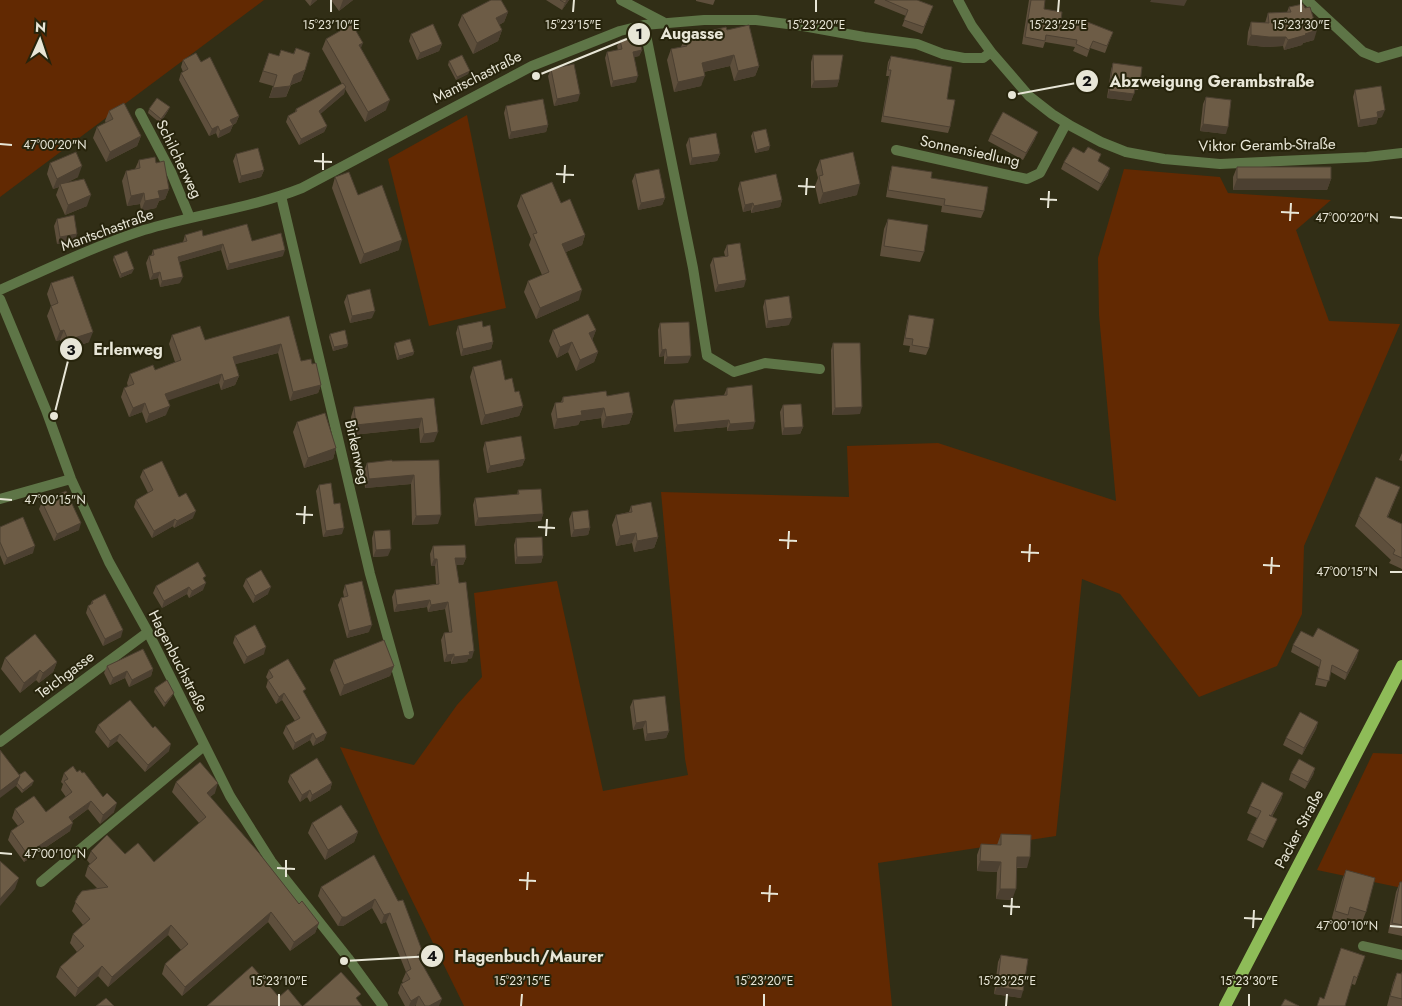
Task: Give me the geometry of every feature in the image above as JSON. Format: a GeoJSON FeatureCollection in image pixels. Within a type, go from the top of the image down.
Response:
{"type":"FeatureCollection","features":[{"type":"Feature","properties":{"kind":"main road","name":"Packer Straße"},"geometry":{"type":"LineString","coordinates":[[1225,1006],[1402,666]]}},
{"type":"Feature","properties":{"kind":"street"},"geometry":{"type":"LineString","coordinates":[[621,0],[663,22]]}},
{"type":"Feature","properties":{"kind":"street","name":"Viktor Geramb-Straße"},"geometry":{"type":"LineString","coordinates":[[958,0],[972,26],[991,52],[1029,96],[1066,124],[1101,142],[1126,152],[1164,159],[1220,164],[1367,157],[1402,153]]}},
{"type":"Feature","properties":{"kind":"street"},"geometry":{"type":"LineString","coordinates":[[1307,0],[1363,52],[1378,58],[1402,51]]}},
{"type":"Feature","properties":{"kind":"street","name":"Mantschastraße"},"geometry":{"type":"LineString","coordinates":[[0,290],[121,239],[160,226],[281,196],[302,188],[532,66],[620,31],[644,25],[704,20],[756,20],[917,44],[943,54],[964,58],[983,58],[991,52]]}},
{"type":"Feature","properties":{"kind":"street"},"geometry":{"type":"LineString","coordinates":[[644,25],[692,268],[707,356],[734,372],[765,363],[820,369]]}},
{"type":"Feature","properties":{"kind":"street","name":"Schilcherweg"},"geometry":{"type":"LineString","coordinates":[[140,113],[171,172],[190,218]]}},
{"type":"Feature","properties":{"kind":"street","name":"Sonnensiedlung"},"geometry":{"type":"LineString","coordinates":[[896,150],[1027,178],[1040,173],[1066,124]]}},
{"type":"Feature","properties":{"kind":"street","name":"Birkenweg"},"geometry":{"type":"LineString","coordinates":[[281,196],[368,564],[409,714]]}},
{"type":"Feature","properties":{"kind":"street","name":"Hagenbuchstraße"},"geometry":{"type":"LineString","coordinates":[[0,299],[46,410],[70,479],[109,562],[148,632],[230,796],[271,860],[383,1006]]}},
{"type":"Feature","properties":{"kind":"street"},"geometry":{"type":"LineString","coordinates":[[0,499],[70,479]]}},
{"type":"Feature","properties":{"kind":"street","name":"Teichgasse"},"geometry":{"type":"LineString","coordinates":[[0,742],[148,632]]}},
{"type":"Feature","properties":{"kind":"street"},"geometry":{"type":"LineString","coordinates":[[41,882],[204,746]]}},
{"type":"Feature","properties":{"kind":"street"},"geometry":{"type":"LineString","coordinates":[[1363,946],[1402,955]]}},
{"type":"Feature","properties":{"kind":"shaded area"},"geometry":{"type":"Polygon","coordinates":[[[0,0],[264,0],[0,197],[0,0]]]}},
{"type":"Feature","properties":{"kind":"shaded area"},"geometry":{"type":"Polygon","coordinates":[[[467,115],[506,308],[429,326],[388,159],[467,115]]]}},
{"type":"Feature","properties":{"kind":"shaded area"},"geometry":{"type":"Polygon","coordinates":[[[1124,169],[1220,177],[1228,193],[1331,200],[1296,230],[1329,321],[1400,324],[1304,546],[1302,614],[1277,666],[1199,697],[1120,594],[1082,579],[1056,836],[878,863],[892,1006],[464,1006],[379,833],[340,747],[414,765],[457,705],[482,677],[474,593],[557,581],[603,791],[688,775],[661,492],[849,497],[847,446],[938,443],[1116,501],[1099,315],[1098,258],[1124,169]]]}},
{"type":"Feature","properties":{"kind":"shaded area"},"geometry":{"type":"Polygon","coordinates":[[[1373,753],[1402,754],[1402,888],[1317,870],[1373,753]]]}},
{"type":"Feature","properties":{"kind":"building"},"geometry":{"type":"Polygon","coordinates":[[[491,0],[501,0],[508,12],[496,18],[502,30],[477,43],[462,15],[491,0]]]}},
{"type":"Feature","properties":{"kind":"building"},"geometry":{"type":"Polygon","coordinates":[[[885,0],[917,0],[933,6],[924,27],[904,20],[908,10],[885,0]]]}},
{"type":"Feature","properties":{"kind":"building"},"geometry":{"type":"Polygon","coordinates":[[[1031,0],[1045,0],[1044,9],[1062,12],[1061,20],[1084,24],[1085,21],[1113,32],[1107,46],[1093,41],[1089,50],[1076,44],[1077,40],[1046,35],[1045,41],[1025,37],[1031,0]]]}},
{"type":"Feature","properties":{"kind":"building"},"geometry":{"type":"Polygon","coordinates":[[[1303,4],[1305,8],[1310,7],[1317,30],[1288,40],[1286,37],[1251,35],[1251,22],[1269,23],[1268,13],[1291,12],[1289,7],[1303,4]]]}},
{"type":"Feature","properties":{"kind":"building"},"geometry":{"type":"Polygon","coordinates":[[[352,24],[363,43],[359,45],[390,100],[368,112],[326,39],[352,24]]]}},
{"type":"Feature","properties":{"kind":"building"},"geometry":{"type":"Polygon","coordinates":[[[433,24],[442,44],[420,53],[411,34],[433,24]]]}},
{"type":"Feature","properties":{"kind":"building"},"geometry":{"type":"Polygon","coordinates":[[[749,25],[759,66],[738,71],[734,55],[702,63],[705,76],[678,82],[671,49],[687,46],[685,37],[726,27],[727,30],[749,25]]]}},
{"type":"Feature","properties":{"kind":"building"},"geometry":{"type":"Polygon","coordinates":[[[638,35],[642,50],[633,52],[638,76],[613,81],[607,52],[622,49],[620,40],[638,35]]]}},
{"type":"Feature","properties":{"kind":"building"},"geometry":{"type":"Polygon","coordinates":[[[296,48],[310,53],[305,70],[294,75],[290,86],[273,88],[277,75],[263,71],[269,53],[279,56],[281,50],[294,54],[296,48]]]}},
{"type":"Feature","properties":{"kind":"building"},"geometry":{"type":"Polygon","coordinates":[[[196,53],[201,62],[210,57],[239,116],[230,120],[233,125],[220,131],[218,126],[212,129],[181,73],[188,69],[183,60],[196,53]]]}},
{"type":"Feature","properties":{"kind":"building"},"geometry":{"type":"Polygon","coordinates":[[[462,55],[470,71],[457,77],[449,61],[462,55]]]}},
{"type":"Feature","properties":{"kind":"building"},"geometry":{"type":"Polygon","coordinates":[[[813,55],[843,55],[839,80],[814,81],[813,55]]]}},
{"type":"Feature","properties":{"kind":"building"},"geometry":{"type":"Polygon","coordinates":[[[891,56],[952,67],[947,99],[955,100],[950,127],[883,116],[891,70],[888,70],[891,56]]]}},
{"type":"Feature","properties":{"kind":"building"},"geometry":{"type":"Polygon","coordinates":[[[1113,63],[1142,67],[1140,83],[1136,82],[1134,94],[1109,91],[1113,63]]]}},
{"type":"Feature","properties":{"kind":"building"},"geometry":{"type":"Polygon","coordinates":[[[574,64],[580,94],[557,99],[551,69],[574,64]]]}},
{"type":"Feature","properties":{"kind":"building"},"geometry":{"type":"Polygon","coordinates":[[[343,83],[346,87],[319,111],[327,126],[301,139],[288,116],[297,111],[296,109],[343,83]]]}},
{"type":"Feature","properties":{"kind":"building"},"geometry":{"type":"Polygon","coordinates":[[[1381,86],[1385,110],[1377,112],[1378,117],[1360,120],[1355,90],[1381,86]]]}},
{"type":"Feature","properties":{"kind":"building"},"geometry":{"type":"Polygon","coordinates":[[[1206,97],[1231,100],[1228,127],[1203,124],[1206,97]]]}},
{"type":"Feature","properties":{"kind":"building"},"geometry":{"type":"Polygon","coordinates":[[[157,98],[170,107],[161,119],[149,109],[157,98]]]}},
{"type":"Feature","properties":{"kind":"building"},"geometry":{"type":"Polygon","coordinates":[[[543,99],[548,125],[511,132],[506,106],[543,99]]]}},
{"type":"Feature","properties":{"kind":"building"},"geometry":{"type":"Polygon","coordinates":[[[124,103],[141,136],[110,152],[97,127],[113,119],[109,111],[124,103]]]}},
{"type":"Feature","properties":{"kind":"building"},"geometry":{"type":"Polygon","coordinates":[[[1003,112],[1038,132],[1026,153],[991,134],[1003,112]]]}},
{"type":"Feature","properties":{"kind":"building"},"geometry":{"type":"Polygon","coordinates":[[[766,129],[770,146],[757,150],[753,132],[766,129]]]}},
{"type":"Feature","properties":{"kind":"building"},"geometry":{"type":"Polygon","coordinates":[[[716,133],[720,154],[692,158],[689,138],[716,133]]]}},
{"type":"Feature","properties":{"kind":"building"},"geometry":{"type":"Polygon","coordinates":[[[1073,147],[1084,153],[1088,147],[1101,154],[1098,161],[1110,168],[1101,184],[1064,162],[1073,147]]]}},
{"type":"Feature","properties":{"kind":"building"},"geometry":{"type":"Polygon","coordinates":[[[258,148],[264,170],[241,176],[236,154],[258,148]]]}},
{"type":"Feature","properties":{"kind":"building"},"geometry":{"type":"Polygon","coordinates":[[[76,152],[82,166],[57,179],[50,163],[76,152]]]}},
{"type":"Feature","properties":{"kind":"building"},"geometry":{"type":"Polygon","coordinates":[[[853,152],[860,184],[823,193],[819,176],[823,175],[820,160],[853,152]]]}},
{"type":"Feature","properties":{"kind":"building"},"geometry":{"type":"Polygon","coordinates":[[[155,157],[156,163],[164,161],[169,189],[158,191],[160,198],[145,201],[144,193],[131,196],[126,171],[140,168],[139,160],[155,157]]]}},
{"type":"Feature","properties":{"kind":"building"},"geometry":{"type":"Polygon","coordinates":[[[892,166],[932,172],[931,178],[988,187],[984,211],[944,205],[945,199],[888,190],[892,166]]]}},
{"type":"Feature","properties":{"kind":"building"},"geometry":{"type":"Polygon","coordinates":[[[1237,167],[1331,167],[1331,179],[1237,179],[1237,167]]]}},
{"type":"Feature","properties":{"kind":"building"},"geometry":{"type":"Polygon","coordinates":[[[659,169],[665,198],[641,203],[635,174],[659,169]]]}},
{"type":"Feature","properties":{"kind":"building"},"geometry":{"type":"Polygon","coordinates":[[[349,172],[358,195],[382,185],[402,240],[364,254],[335,177],[349,172]]]}},
{"type":"Feature","properties":{"kind":"building"},"geometry":{"type":"Polygon","coordinates":[[[776,174],[782,200],[754,206],[753,203],[745,205],[740,182],[776,174]]]}},
{"type":"Feature","properties":{"kind":"building"},"geometry":{"type":"Polygon","coordinates":[[[84,179],[91,195],[68,205],[60,184],[84,179]]]}},
{"type":"Feature","properties":{"kind":"building"},"geometry":{"type":"Polygon","coordinates":[[[552,182],[561,203],[570,199],[585,235],[562,244],[582,290],[540,308],[528,281],[549,272],[533,234],[537,233],[521,195],[552,182]]]}},
{"type":"Feature","properties":{"kind":"building"},"geometry":{"type":"Polygon","coordinates":[[[74,215],[77,234],[60,237],[57,219],[74,215]]]}},
{"type":"Feature","properties":{"kind":"building"},"geometry":{"type":"Polygon","coordinates":[[[888,219],[928,225],[924,252],[884,246],[888,219]]]}},
{"type":"Feature","properties":{"kind":"building"},"geometry":{"type":"Polygon","coordinates":[[[247,224],[252,241],[281,233],[285,250],[229,264],[223,244],[178,257],[183,277],[162,281],[160,272],[153,274],[149,256],[154,255],[153,250],[187,241],[185,235],[202,230],[203,236],[247,224]]]}},
{"type":"Feature","properties":{"kind":"building"},"geometry":{"type":"Polygon","coordinates":[[[740,243],[746,280],[718,285],[713,258],[728,256],[727,245],[740,243]]]}},
{"type":"Feature","properties":{"kind":"building"},"geometry":{"type":"Polygon","coordinates":[[[127,251],[134,269],[121,274],[114,256],[127,251]]]}},
{"type":"Feature","properties":{"kind":"building"},"geometry":{"type":"Polygon","coordinates":[[[73,276],[93,332],[68,340],[64,330],[60,331],[51,306],[58,303],[51,283],[73,276]]]}},
{"type":"Feature","properties":{"kind":"building"},"geometry":{"type":"Polygon","coordinates":[[[370,289],[375,311],[352,316],[347,295],[370,289]]]}},
{"type":"Feature","properties":{"kind":"building"},"geometry":{"type":"Polygon","coordinates":[[[789,296],[792,318],[768,321],[765,300],[789,296]]]}},
{"type":"Feature","properties":{"kind":"building"},"geometry":{"type":"Polygon","coordinates":[[[588,314],[596,330],[589,333],[598,352],[580,360],[572,342],[560,347],[553,330],[588,314]]]}},
{"type":"Feature","properties":{"kind":"building"},"geometry":{"type":"Polygon","coordinates":[[[909,315],[934,319],[929,348],[912,345],[913,339],[905,338],[909,315]]]}},
{"type":"Feature","properties":{"kind":"building"},"geometry":{"type":"Polygon","coordinates":[[[289,316],[301,361],[311,359],[312,364],[316,363],[321,385],[293,392],[281,344],[233,357],[239,376],[224,381],[222,374],[165,394],[170,406],[149,414],[145,403],[133,408],[124,388],[134,384],[130,374],[153,365],[155,370],[181,360],[172,335],[200,326],[205,340],[289,316]]]}},
{"type":"Feature","properties":{"kind":"building"},"geometry":{"type":"Polygon","coordinates":[[[482,321],[483,327],[490,325],[493,342],[463,349],[458,326],[482,321]]]}},
{"type":"Feature","properties":{"kind":"building"},"geometry":{"type":"Polygon","coordinates":[[[689,322],[691,356],[667,357],[666,349],[662,350],[660,323],[689,322]]]}},
{"type":"Feature","properties":{"kind":"building"},"geometry":{"type":"Polygon","coordinates":[[[345,330],[348,344],[334,347],[330,334],[345,330]]]}},
{"type":"Feature","properties":{"kind":"building"},"geometry":{"type":"Polygon","coordinates":[[[410,339],[414,352],[399,356],[395,343],[410,339]]]}},
{"type":"Feature","properties":{"kind":"building"},"geometry":{"type":"Polygon","coordinates":[[[833,343],[860,343],[862,407],[835,408],[833,343]]]}},
{"type":"Feature","properties":{"kind":"building"},"geometry":{"type":"Polygon","coordinates":[[[501,360],[505,380],[512,378],[515,392],[519,391],[523,406],[485,415],[473,367],[501,360]]]}},
{"type":"Feature","properties":{"kind":"building"},"geometry":{"type":"Polygon","coordinates":[[[752,385],[755,422],[730,424],[729,420],[677,425],[674,400],[727,395],[727,388],[752,385]]]}},
{"type":"Feature","properties":{"kind":"building"},"geometry":{"type":"Polygon","coordinates":[[[606,391],[607,396],[629,392],[633,413],[606,417],[604,408],[581,411],[582,415],[557,419],[555,403],[563,402],[563,397],[606,391]]]}},
{"type":"Feature","properties":{"kind":"building"},"geometry":{"type":"Polygon","coordinates":[[[434,398],[438,432],[424,434],[422,418],[356,425],[354,407],[434,398]]]}},
{"type":"Feature","properties":{"kind":"building"},"geometry":{"type":"Polygon","coordinates":[[[801,404],[803,427],[784,428],[783,405],[801,404]]]}},
{"type":"Feature","properties":{"kind":"building"},"geometry":{"type":"Polygon","coordinates":[[[325,413],[336,448],[308,458],[297,422],[325,413]]]}},
{"type":"Feature","properties":{"kind":"building"},"geometry":{"type":"Polygon","coordinates":[[[521,436],[525,459],[490,466],[485,442],[521,436]]]}},
{"type":"Feature","properties":{"kind":"building"},"geometry":{"type":"Polygon","coordinates":[[[392,460],[439,460],[441,515],[416,516],[414,475],[369,479],[367,463],[392,460]]]}},
{"type":"Feature","properties":{"kind":"building"},"geometry":{"type":"Polygon","coordinates":[[[162,461],[179,497],[186,493],[196,511],[177,521],[175,519],[154,531],[136,500],[153,490],[143,470],[162,461]]]}},
{"type":"Feature","properties":{"kind":"building"},"geometry":{"type":"Polygon","coordinates":[[[1376,477],[1400,487],[1387,517],[1402,524],[1402,558],[1393,554],[1395,550],[1359,516],[1376,477]]]}},
{"type":"Feature","properties":{"kind":"building"},"geometry":{"type":"Polygon","coordinates":[[[331,483],[334,504],[340,503],[344,528],[326,531],[319,485],[331,483]]]}},
{"type":"Feature","properties":{"kind":"building"},"geometry":{"type":"Polygon","coordinates":[[[541,489],[543,514],[478,518],[475,498],[519,494],[518,490],[541,489]]]}},
{"type":"Feature","properties":{"kind":"building"},"geometry":{"type":"Polygon","coordinates":[[[66,491],[81,523],[57,534],[42,502],[66,491]]]}},
{"type":"Feature","properties":{"kind":"building"},"geometry":{"type":"Polygon","coordinates":[[[651,502],[658,537],[637,541],[636,533],[620,536],[616,515],[632,512],[631,506],[651,502]]]}},
{"type":"Feature","properties":{"kind":"building"},"geometry":{"type":"Polygon","coordinates":[[[588,510],[590,528],[574,530],[572,512],[588,510]]]}},
{"type":"Feature","properties":{"kind":"building"},"geometry":{"type":"Polygon","coordinates":[[[23,517],[35,546],[7,558],[0,542],[0,527],[23,517]]]}},
{"type":"Feature","properties":{"kind":"building"},"geometry":{"type":"Polygon","coordinates":[[[390,530],[391,549],[376,550],[374,531],[390,530]]]}},
{"type":"Feature","properties":{"kind":"building"},"geometry":{"type":"Polygon","coordinates":[[[542,537],[543,556],[517,557],[516,538],[542,537]]]}},
{"type":"Feature","properties":{"kind":"building"},"geometry":{"type":"Polygon","coordinates":[[[465,545],[466,558],[455,558],[459,583],[466,582],[474,651],[469,652],[470,655],[454,657],[454,654],[447,655],[444,633],[452,632],[448,602],[431,605],[430,600],[397,605],[395,590],[439,584],[437,559],[434,559],[433,546],[465,545]]]}},
{"type":"Feature","properties":{"kind":"building"},"geometry":{"type":"Polygon","coordinates":[[[198,562],[206,576],[203,578],[206,583],[192,591],[189,587],[164,601],[156,586],[198,562]]]}},
{"type":"Feature","properties":{"kind":"building"},"geometry":{"type":"Polygon","coordinates":[[[261,570],[271,587],[255,596],[246,579],[261,570]]]}},
{"type":"Feature","properties":{"kind":"building"},"geometry":{"type":"Polygon","coordinates":[[[362,581],[372,625],[349,631],[341,598],[348,596],[345,585],[362,581]]]}},
{"type":"Feature","properties":{"kind":"building"},"geometry":{"type":"Polygon","coordinates":[[[105,594],[123,630],[105,639],[88,606],[93,603],[92,601],[105,594]]]}},
{"type":"Feature","properties":{"kind":"building"},"geometry":{"type":"Polygon","coordinates":[[[255,625],[266,647],[247,657],[235,636],[255,625]]]}},
{"type":"Feature","properties":{"kind":"building"},"geometry":{"type":"Polygon","coordinates":[[[1318,628],[1359,650],[1347,673],[1332,665],[1329,681],[1317,678],[1321,660],[1293,645],[1301,631],[1313,637],[1318,628]]]}},
{"type":"Feature","properties":{"kind":"building"},"geometry":{"type":"Polygon","coordinates":[[[35,634],[57,662],[43,673],[40,670],[24,683],[5,658],[35,634]]]}},
{"type":"Feature","properties":{"kind":"building"},"geometry":{"type":"Polygon","coordinates":[[[384,640],[394,666],[344,685],[334,660],[384,640]]]}},
{"type":"Feature","properties":{"kind":"building"},"geometry":{"type":"Polygon","coordinates":[[[143,649],[153,669],[132,680],[127,671],[113,678],[107,666],[143,649]]]}},
{"type":"Feature","properties":{"kind":"building"},"geometry":{"type":"Polygon","coordinates":[[[288,659],[306,689],[303,691],[327,733],[316,739],[313,733],[295,743],[286,726],[300,718],[284,693],[279,697],[268,680],[273,677],[269,670],[288,659]]]}},
{"type":"Feature","properties":{"kind":"building"},"geometry":{"type":"Polygon","coordinates":[[[167,680],[174,693],[165,703],[155,688],[167,680]]]}},
{"type":"Feature","properties":{"kind":"building"},"geometry":{"type":"Polygon","coordinates":[[[665,696],[669,731],[647,734],[646,721],[636,723],[633,700],[665,696]]]}},
{"type":"Feature","properties":{"kind":"building"},"geometry":{"type":"Polygon","coordinates":[[[130,700],[153,728],[155,726],[171,744],[148,765],[120,734],[110,741],[98,725],[130,700]]]}},
{"type":"Feature","properties":{"kind":"building"},"geometry":{"type":"Polygon","coordinates":[[[1300,712],[1318,722],[1304,748],[1286,738],[1300,712]]]}},
{"type":"Feature","properties":{"kind":"building"},"geometry":{"type":"Polygon","coordinates":[[[0,750],[20,776],[0,791],[0,750]]]}},
{"type":"Feature","properties":{"kind":"building"},"geometry":{"type":"Polygon","coordinates":[[[317,758],[332,783],[312,795],[310,790],[302,795],[290,775],[317,758]]]}},
{"type":"Feature","properties":{"kind":"building"},"geometry":{"type":"Polygon","coordinates":[[[1299,759],[1315,768],[1308,782],[1291,773],[1299,759]]]}},
{"type":"Feature","properties":{"kind":"building"},"geometry":{"type":"Polygon","coordinates":[[[200,762],[218,783],[207,793],[259,853],[299,904],[302,901],[319,923],[294,942],[271,912],[185,987],[165,964],[188,944],[171,925],[112,977],[102,966],[78,988],[60,967],[84,946],[73,934],[90,919],[75,902],[82,891],[108,887],[88,866],[97,858],[91,851],[107,835],[125,854],[138,843],[154,862],[206,817],[176,782],[200,762]]]}},
{"type":"Feature","properties":{"kind":"building"},"geometry":{"type":"Polygon","coordinates":[[[73,766],[77,772],[80,770],[82,773],[84,772],[103,797],[107,793],[117,803],[103,815],[91,801],[69,817],[73,823],[27,854],[11,831],[24,822],[15,809],[34,796],[46,812],[72,792],[64,781],[68,779],[64,773],[73,766]]]}},
{"type":"Feature","properties":{"kind":"building"},"geometry":{"type":"Polygon","coordinates":[[[25,771],[34,781],[23,790],[17,783],[19,775],[25,771]]]}},
{"type":"Feature","properties":{"kind":"building"},"geometry":{"type":"Polygon","coordinates":[[[1262,782],[1283,793],[1271,816],[1277,819],[1266,841],[1250,833],[1261,811],[1250,806],[1262,782]]]}},
{"type":"Feature","properties":{"kind":"building"},"geometry":{"type":"Polygon","coordinates":[[[341,805],[358,832],[328,850],[312,823],[341,805]]]}},
{"type":"Feature","properties":{"kind":"building"},"geometry":{"type":"Polygon","coordinates":[[[1001,834],[1031,835],[1030,857],[1017,857],[1016,889],[1000,889],[1001,862],[980,861],[981,844],[1001,845],[1001,834]]]}},
{"type":"Feature","properties":{"kind":"building"},"geometry":{"type":"Polygon","coordinates":[[[374,855],[398,901],[403,900],[423,953],[417,955],[442,999],[429,1006],[425,1006],[419,996],[411,1001],[401,984],[410,979],[406,972],[411,969],[390,913],[384,915],[375,899],[346,917],[342,917],[321,887],[374,855]]]}},
{"type":"Feature","properties":{"kind":"building"},"geometry":{"type":"Polygon","coordinates":[[[0,861],[19,878],[0,899],[0,861]]]}},
{"type":"Feature","properties":{"kind":"building"},"geometry":{"type":"Polygon","coordinates":[[[1346,870],[1375,878],[1366,912],[1350,907],[1348,915],[1335,911],[1346,870]]]}},
{"type":"Feature","properties":{"kind":"building"},"geometry":{"type":"Polygon","coordinates":[[[1400,882],[1402,882],[1402,925],[1392,923],[1400,882]]]}},
{"type":"Feature","properties":{"kind":"building"},"geometry":{"type":"Polygon","coordinates":[[[1341,948],[1365,956],[1357,978],[1354,976],[1345,1006],[1317,1006],[1320,997],[1324,999],[1341,948]]]}},
{"type":"Feature","properties":{"kind":"building"},"geometry":{"type":"Polygon","coordinates":[[[1001,955],[1028,959],[1023,991],[997,987],[1001,955]]]}},
{"type":"Feature","properties":{"kind":"building"},"geometry":{"type":"Polygon","coordinates":[[[252,966],[279,997],[288,989],[302,1006],[207,1006],[252,966]]]}},
{"type":"Feature","properties":{"kind":"building"},"geometry":{"type":"Polygon","coordinates":[[[341,972],[361,994],[356,998],[362,1006],[303,1006],[341,972]]]}},
{"type":"Feature","properties":{"kind":"building"},"geometry":{"type":"Polygon","coordinates":[[[1397,973],[1402,974],[1402,999],[1390,996],[1397,973]]]}},
{"type":"Feature","properties":{"kind":"building"},"geometry":{"type":"Polygon","coordinates":[[[106,998],[114,1006],[96,1006],[106,998]]]}},
{"type":"Feature","properties":{"kind":"building"},"geometry":{"type":"Polygon","coordinates":[[[1285,999],[1299,1006],[1281,1006],[1285,999]]]}},
{"type":"Feature","properties":{"kind":"place","name":"Augasse"},"geometry":{"type":"Point","coordinates":[536,76]}},
{"type":"Feature","properties":{"kind":"place","name":"Abzweigung Gerambstraße"},"geometry":{"type":"Point","coordinates":[1012,95]}},
{"type":"Feature","properties":{"kind":"place","name":"Erlenweg"},"geometry":{"type":"Point","coordinates":[54,416]}},
{"type":"Feature","properties":{"kind":"place","name":"Hagenbuch/Maurer"},"geometry":{"type":"Point","coordinates":[344,961]}}]}
